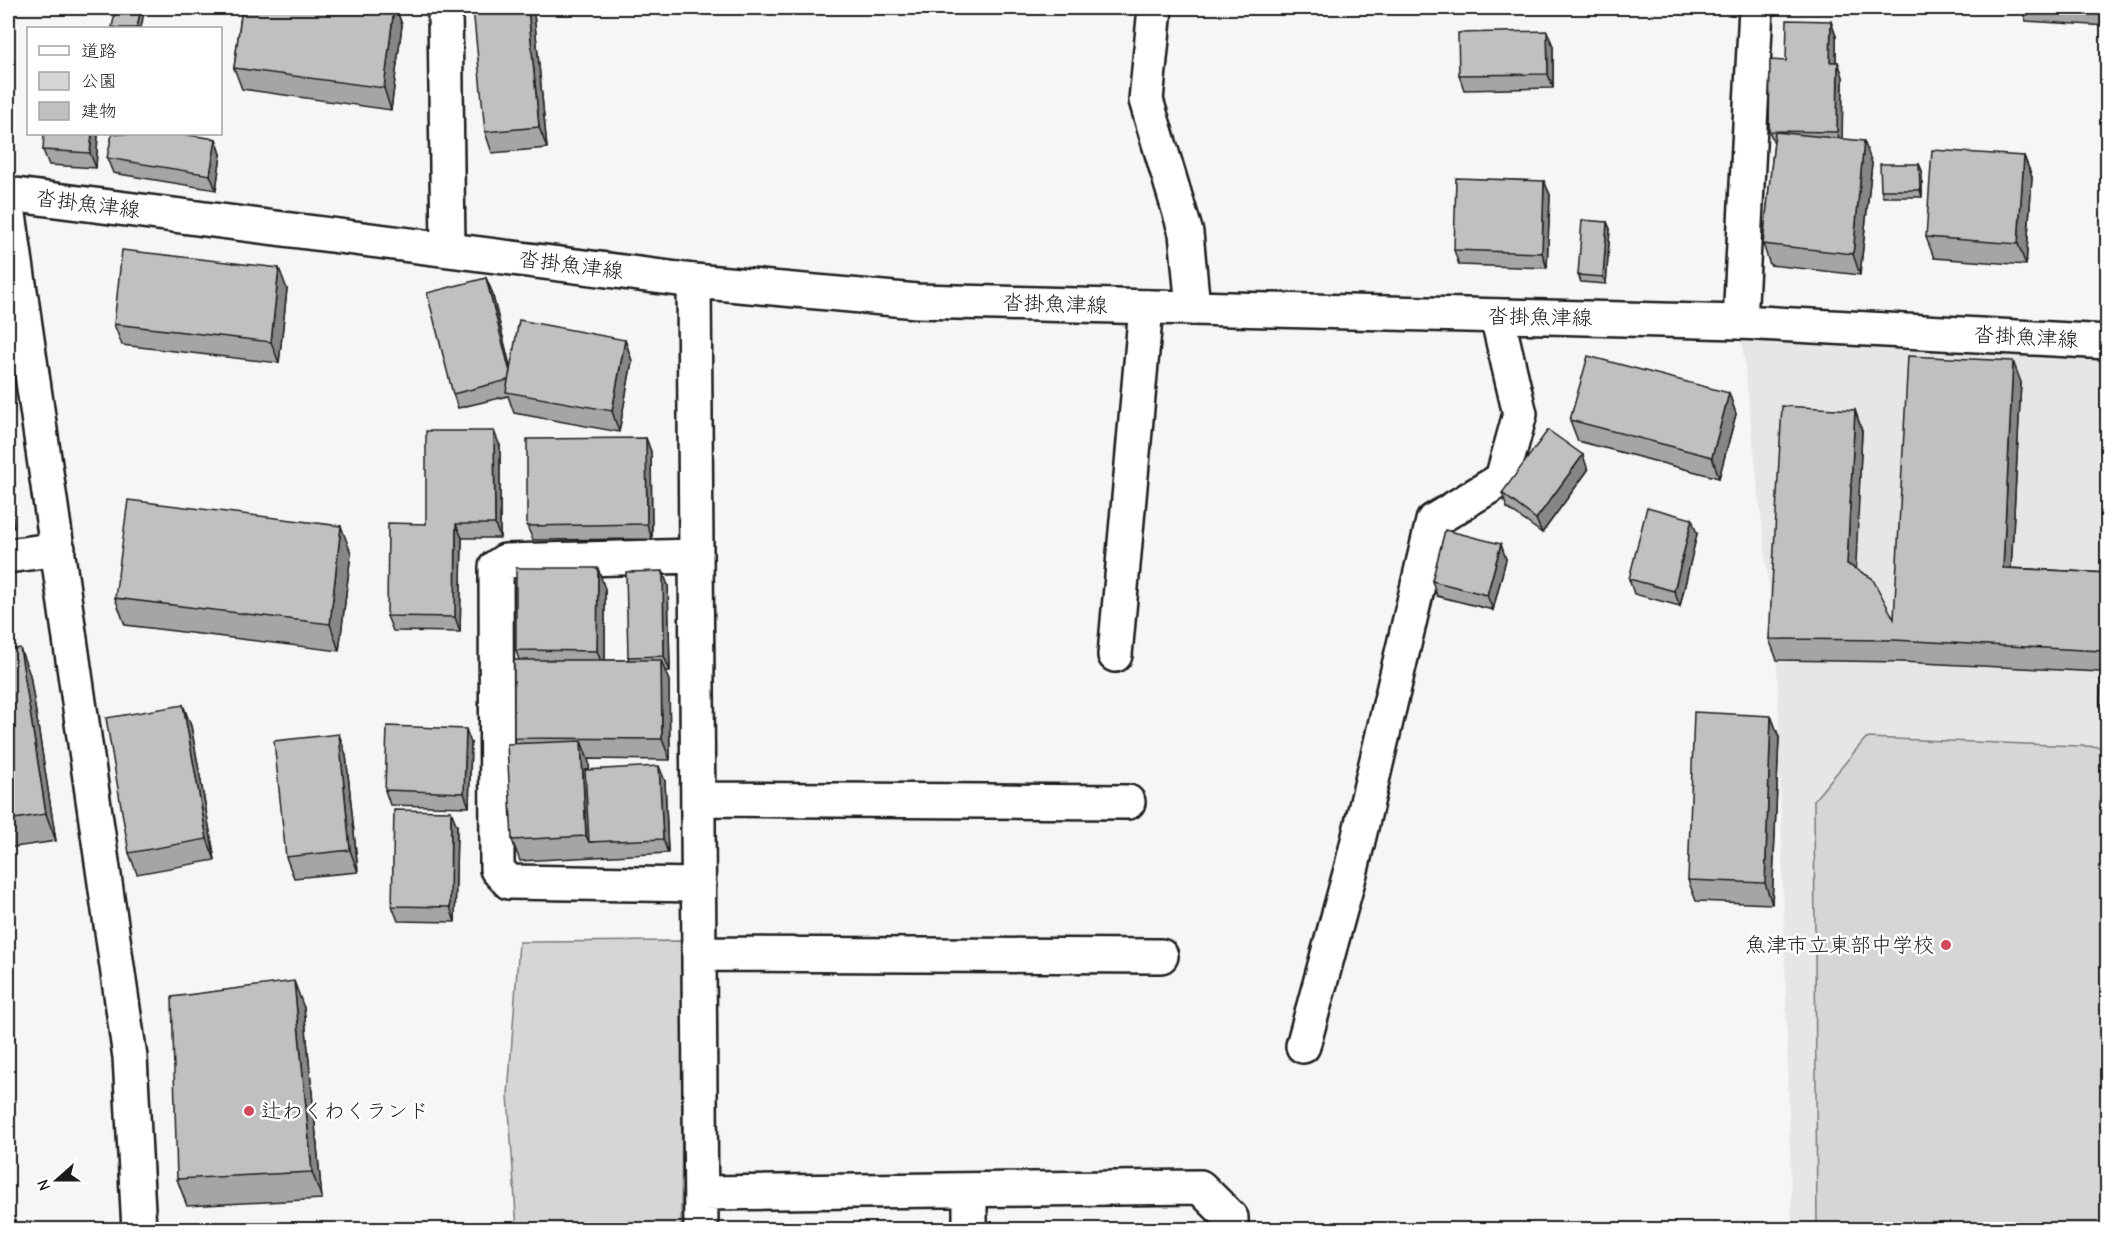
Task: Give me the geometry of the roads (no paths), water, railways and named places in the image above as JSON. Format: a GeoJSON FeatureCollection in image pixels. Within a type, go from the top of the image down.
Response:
{"type":"FeatureCollection","features":[{"type":"Feature","properties":{"kind":"street"},"geometry":{"type":"LineString","coordinates":[[445,8],[448,249]]}},
{"type":"Feature","properties":{"kind":"street"},"geometry":{"type":"LineString","coordinates":[[1155,8],[1146,100],[1186,233],[1193,308]]}},
{"type":"Feature","properties":{"kind":"street"},"geometry":{"type":"LineString","coordinates":[[1740,322],[1756,8]]}},
{"type":"Feature","properties":{"kind":"street","name":"沓掛魚津線"},"geometry":{"type":"LineString","coordinates":[[8,194],[694,281],[917,301],[1740,322],[2108,342]]}},
{"type":"Feature","properties":{"kind":"street"},"geometry":{"type":"LineString","coordinates":[[8,207],[130,1057],[138,1230]]}},
{"type":"Feature","properties":{"kind":"street"},"geometry":{"type":"LineString","coordinates":[[694,281],[701,1230]]}},
{"type":"Feature","properties":{"kind":"street"},"geometry":{"type":"LineString","coordinates":[[1115,655],[1146,307]]}},
{"type":"Feature","properties":{"kind":"street"},"geometry":{"type":"LineString","coordinates":[[1303,1046],[1352,866],[1433,521],[1502,479],[1520,414],[1497,316]]}},
{"type":"Feature","properties":{"kind":"street"},"geometry":{"type":"LineString","coordinates":[[8,556],[57,549]]}},
{"type":"Feature","properties":{"kind":"street"},"geometry":{"type":"LineString","coordinates":[[696,556],[505,561],[496,567],[497,869],[509,882],[699,885]]}},
{"type":"Feature","properties":{"kind":"street"},"geometry":{"type":"LineString","coordinates":[[698,800],[1128,802]]}},
{"type":"Feature","properties":{"kind":"street"},"geometry":{"type":"LineString","coordinates":[[699,954],[1161,956]]}},
{"type":"Feature","properties":{"kind":"street"},"geometry":{"type":"LineString","coordinates":[[701,1193],[1200,1187],[1231,1218],[1231,1230]]}},
{"type":"Feature","properties":{"kind":"street"},"geometry":{"type":"LineString","coordinates":[[970,1190],[970,1230]]}},
{"type":"Feature","properties":{"kind":"place","name":"魚津市立東部中学校"},"geometry":{"type":"Point","coordinates":[1946,945]}},
{"type":"Feature","properties":{"kind":"place","name":"辻わくわくランド"},"geometry":{"type":"Point","coordinates":[249,1111]}}]}
